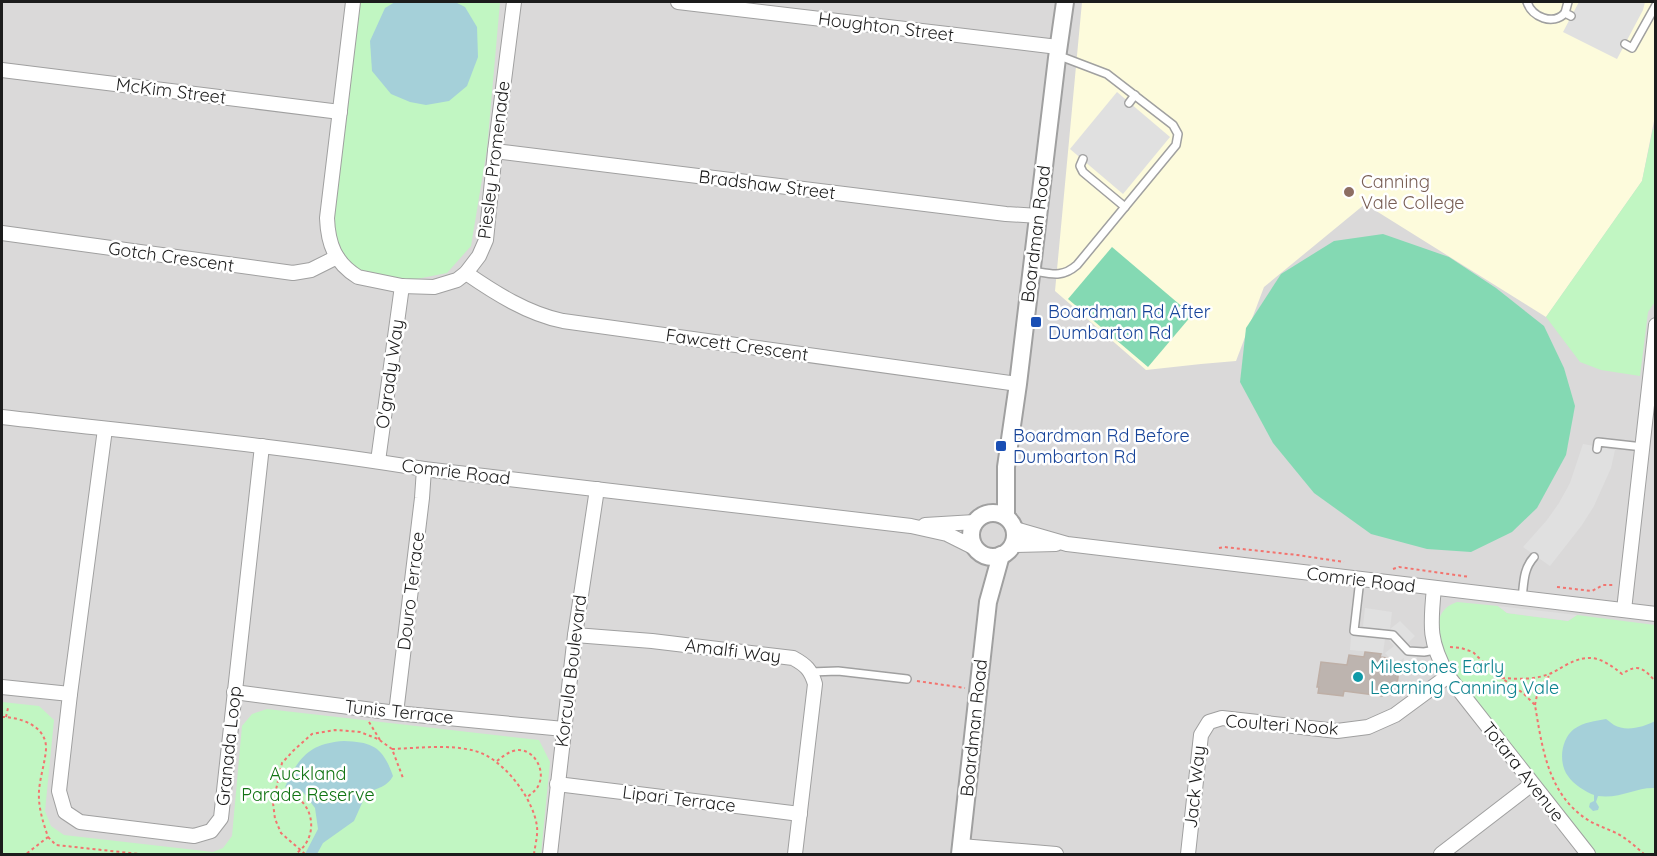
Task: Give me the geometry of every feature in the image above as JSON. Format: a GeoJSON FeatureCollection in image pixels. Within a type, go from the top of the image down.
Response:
{"type":"FeatureCollection","features":[{"type":"Feature","properties":{"kind":"street"},"geometry":{"type":"LineString","coordinates":[[353,2],[327,218],[329,241],[337,257],[358,277],[402,286],[434,287],[457,280],[466,273]]}},
{"type":"Feature","properties":{"kind":"street","name":"Piesley Promenade"},"geometry":{"type":"LineString","coordinates":[[466,273],[479,256],[486,240],[514,2]]}},
{"type":"Feature","properties":{"kind":"street","name":"Houghton Street"},"geometry":{"type":"LineString","coordinates":[[678,2],[1058,53]]}},
{"type":"Feature","properties":{"kind":"street","name":"Boardman Road"},"geometry":{"type":"LineString","coordinates":[[988,602],[1009,536],[1006,467],[1065,2]]}},
{"type":"Feature","properties":{"kind":"street","name":"McKim Street"},"geometry":{"type":"LineString","coordinates":[[2,70],[340,112]]}},
{"type":"Feature","properties":{"kind":"street","name":"Bradshaw Street"},"geometry":{"type":"LineString","coordinates":[[495,151],[994,213],[1039,216]]}},
{"type":"Feature","properties":{"kind":"street","name":"Gotch Crescent"},"geometry":{"type":"LineString","coordinates":[[2,233],[293,273],[311,270],[337,257]]}},
{"type":"Feature","properties":{"kind":"street","name":"Fawcett Crescent"},"geometry":{"type":"LineString","coordinates":[[466,273],[503,297],[553,319],[1018,384]]}},
{"type":"Feature","properties":{"kind":"street","name":"O'grady Way"},"geometry":{"type":"LineString","coordinates":[[378,461],[402,286]]}},
{"type":"Feature","properties":{"kind":"street"},"geometry":{"type":"LineString","coordinates":[[1624,610],[1656,325]]}},
{"type":"Feature","properties":{"kind":"street","name":"Comrie Road"},"geometry":{"type":"LineString","coordinates":[[2,417],[262,446],[424,469],[911,526],[947,534],[978,550]]}},
{"type":"Feature","properties":{"kind":"street","name":"Granada Loop"},"geometry":{"type":"LineString","coordinates":[[105,429],[59,791],[64,812],[80,822],[194,836],[211,831],[221,818],[262,446]]}},
{"type":"Feature","properties":{"kind":"street","name":"Boardman Road"},"geometry":{"type":"LineString","coordinates":[[960,850],[988,602],[986,563],[972,542],[971,535],[1006,467]]}},
{"type":"Feature","properties":{"kind":"street","name":"Douro Terrace"},"geometry":{"type":"LineString","coordinates":[[396,713],[424,469]]}},
{"type":"Feature","properties":{"kind":"street","name":"Korcula Boulevard"},"geometry":{"type":"LineString","coordinates":[[550,855],[574,635],[597,489]]}},
{"type":"Feature","properties":{"kind":"street"},"geometry":{"type":"LineString","coordinates":[[978,550],[987,556],[994,557],[1009,536],[1000,513],[981,518]]}},
{"type":"Feature","properties":{"kind":"street","name":"Comrie Road"},"geometry":{"type":"LineString","coordinates":[[911,526],[981,518]]}},
{"type":"Feature","properties":{"kind":"street","name":"Comrie Road"},"geometry":{"type":"LineString","coordinates":[[1009,536],[1656,614]]}},
{"type":"Feature","properties":{"kind":"street","name":"Totara Avenue"},"geometry":{"type":"LineString","coordinates":[[1434,588],[1432,634],[1441,649],[1437,657],[1448,676],[1588,855]]}},
{"type":"Feature","properties":{"kind":"street","name":"Amalfi Way"},"geometry":{"type":"LineString","coordinates":[[574,635],[652,641],[793,658],[804,664],[811,672]]}},
{"type":"Feature","properties":{"kind":"street"},"geometry":{"type":"LineString","coordinates":[[795,855],[814,684],[811,672]]}},
{"type":"Feature","properties":{"kind":"street","name":"Coulteri Nook"},"geometry":{"type":"LineString","coordinates":[[1209,722],[1222,718],[1336,731],[1368,727],[1395,715],[1448,676]]}},
{"type":"Feature","properties":{"kind":"street"},"geometry":{"type":"LineString","coordinates":[[2,687],[70,694]]}},
{"type":"Feature","properties":{"kind":"street","name":"Tunis Terrace"},"geometry":{"type":"LineString","coordinates":[[234,692],[396,713],[564,729]]}},
{"type":"Feature","properties":{"kind":"street","name":"Jack Way"},"geometry":{"type":"LineString","coordinates":[[1188,855],[1200,735],[1209,722]]}},
{"type":"Feature","properties":{"kind":"street","name":"Lipari Terrace"},"geometry":{"type":"LineString","coordinates":[[557,784],[800,814]]}},
{"type":"Feature","properties":{"kind":"street"},"geometry":{"type":"LineString","coordinates":[[1441,855],[1532,784]]}},
{"type":"Feature","properties":{"kind":"street"},"geometry":{"type":"LineString","coordinates":[[960,850],[1056,855]]}},
{"type":"Feature","properties":{"kind":"lane"},"geometry":{"type":"LineString","coordinates":[[1527,2],[1534,13],[1552,20],[1568,15],[1568,2]]}},
{"type":"Feature","properties":{"kind":"lane"},"geometry":{"type":"LineString","coordinates":[[1625,44],[1632,48],[1656,5]]}},
{"type":"Feature","properties":{"kind":"lane"},"geometry":{"type":"LineString","coordinates":[[1032,271],[1067,273],[1077,265],[1176,145],[1178,134],[1173,125],[1107,74],[1065,58],[1058,53]]}},
{"type":"Feature","properties":{"kind":"lane"},"geometry":{"type":"LineString","coordinates":[[1129,103],[1135,95]]}},
{"type":"Feature","properties":{"kind":"lane"},"geometry":{"type":"LineString","coordinates":[[1157,126],[1164,118]]}},
{"type":"Feature","properties":{"kind":"lane"},"geometry":{"type":"LineString","coordinates":[[1083,159],[1080,166],[1083,172],[1108,187],[1125,207]]}},
{"type":"Feature","properties":{"kind":"lane"},"geometry":{"type":"LineString","coordinates":[[1596,449],[1598,442],[1643,447]]}},
{"type":"Feature","properties":{"kind":"lane"},"geometry":{"type":"LineString","coordinates":[[1522,598],[1525,572],[1528,563],[1534,557]]}},
{"type":"Feature","properties":{"kind":"lane"},"geometry":{"type":"LineString","coordinates":[[1360,579],[1354,631],[1393,636],[1408,651],[1424,652],[1441,649]]}},
{"type":"Feature","properties":{"kind":"lane"},"geometry":{"type":"LineString","coordinates":[[811,672],[838,670],[907,679]]}},
{"type":"Feature","properties":{"kind":"path"},"geometry":{"type":"LineString","coordinates":[[1553,587],[1592,591],[1603,585],[1618,585]]}},
{"type":"Feature","properties":{"kind":"path"},"geometry":{"type":"LineString","coordinates":[[1441,649],[1461,648],[1473,652],[1493,672],[1535,705]]}},
{"type":"Feature","properties":{"kind":"path"},"geometry":{"type":"LineString","coordinates":[[1644,855],[1615,832],[1580,814],[1561,791],[1550,774],[1546,762],[1535,705],[1538,690],[1543,682],[1551,674],[1576,661],[1595,658],[1609,664],[1622,674],[1633,668],[1644,669],[1656,682]]}},
{"type":"Feature","properties":{"kind":"path"},"geometry":{"type":"LineString","coordinates":[[1502,678],[1522,679],[1551,674]]}},
{"type":"Feature","properties":{"kind":"path"},"geometry":{"type":"LineString","coordinates":[[907,679],[967,688]]}},
{"type":"Feature","properties":{"kind":"path"},"geometry":{"type":"LineString","coordinates":[[8,708],[4,717],[27,721],[40,732],[46,746],[39,802],[42,821],[48,837],[56,845],[139,855]]}},
{"type":"Feature","properties":{"kind":"path"},"geometry":{"type":"LineString","coordinates":[[369,721],[382,742]]}},
{"type":"Feature","properties":{"kind":"path"},"geometry":{"type":"LineString","coordinates":[[360,726],[360,732]]}},
{"type":"Feature","properties":{"kind":"path"},"geometry":{"type":"LineString","coordinates":[[305,855],[281,833],[275,819],[273,803],[282,763],[312,734],[335,730],[360,732],[382,742],[392,749],[403,778]]}},
{"type":"Feature","properties":{"kind":"path"},"geometry":{"type":"LineString","coordinates":[[392,749],[432,747],[476,751],[496,762],[510,774],[526,798],[537,827],[534,855]]}},
{"type":"Feature","properties":{"kind":"path"},"geometry":{"type":"LineString","coordinates":[[496,762],[514,750],[522,750],[539,763],[541,770],[539,786],[526,798]]}},
{"type":"Feature","properties":{"kind":"path"},"geometry":{"type":"LineString","coordinates":[[275,790],[297,796],[310,814],[311,833],[307,843],[295,855]]}},
{"type":"Feature","properties":{"kind":"path"},"geometry":{"type":"LineString","coordinates":[[26,855],[48,837]]}},
{"type":"Feature","properties":{"kind":"shaded area"},"geometry":{"type":"Polygon","coordinates":[[[2,2],[1655,2],[1655,854],[2,854],[2,2]]]}},
{"type":"Feature","properties":{"kind":"shaded area","name":"Canning Vale College"},"geometry":{"type":"Polygon","coordinates":[[[1082,2],[1655,2],[1655,116],[1642,181],[1546,317],[1365,204],[1264,287],[1236,361],[1146,370],[1055,291],[1082,2]]]}},
{"type":"Feature","properties":{"kind":"shaded area"},"geometry":{"type":"Polygon","coordinates":[[[1579,2],[1645,2],[1617,59],[1563,32],[1579,2]]]}},
{"type":"Feature","properties":{"kind":"shaded area"},"geometry":{"type":"Polygon","coordinates":[[[1117,92],[1170,137],[1123,194],[1070,149],[1117,92]]]}},
{"type":"Feature","properties":{"kind":"shaded area"},"geometry":{"type":"Polygon","coordinates":[[[1583,444],[1615,450],[1611,468],[1594,506],[1550,566],[1523,547],[1559,503],[1570,483],[1583,444]]]}},
{"type":"Feature","properties":{"kind":"shaded area"},"geometry":{"type":"Polygon","coordinates":[[[1498,606],[1577,615],[1568,621],[1507,613],[1498,606]]]}},
{"type":"Feature","properties":{"kind":"shaded area"},"geometry":{"type":"Polygon","coordinates":[[[1365,608],[1392,612],[1390,629],[1400,621],[1415,636],[1408,643],[1418,648],[1416,669],[1403,668],[1404,658],[1395,664],[1385,653],[1394,646],[1389,640],[1385,639],[1383,653],[1350,650],[1352,625],[1363,626],[1365,608]]]}},
{"type":"Feature","properties":{"kind":"green space"},"geometry":{"type":"Polygon","coordinates":[[[359,2],[500,2],[487,149],[471,246],[447,273],[391,284],[350,273],[329,244],[359,2]]]}},
{"type":"Feature","properties":{"kind":"green space"},"geometry":{"type":"Polygon","coordinates":[[[1653,129],[1656,129],[1655,302],[1648,312],[1640,376],[1601,370],[1580,362],[1546,317],[1642,181],[1653,129]]]}},
{"type":"Feature","properties":{"kind":"green space"},"geometry":{"type":"Polygon","coordinates":[[[1383,234],[1449,257],[1496,288],[1544,326],[1564,368],[1575,406],[1566,455],[1537,508],[1512,532],[1471,552],[1427,549],[1371,534],[1314,493],[1273,443],[1240,382],[1246,328],[1281,274],[1334,241],[1383,234]]]}},
{"type":"Feature","properties":{"kind":"green space"},"geometry":{"type":"Polygon","coordinates":[[[1112,247],[1192,315],[1148,367],[1068,299],[1112,247]]]}},
{"type":"Feature","properties":{"kind":"green space"},"geometry":{"type":"Polygon","coordinates":[[[1457,602],[1498,606],[1507,613],[1568,621],[1577,615],[1655,625],[1655,854],[1596,854],[1456,676],[1442,646],[1438,625],[1447,607],[1457,602]]]}},
{"type":"Feature","properties":{"kind":"green space","name":"Auckland Parade Reserve"},"geometry":{"type":"Polygon","coordinates":[[[2,702],[39,706],[54,720],[45,811],[51,826],[64,835],[213,852],[223,848],[232,836],[242,726],[252,714],[267,709],[539,740],[550,762],[541,854],[2,854],[2,702]]]}},
{"type":"Feature","properties":{"kind":"water"},"geometry":{"type":"Polygon","coordinates":[[[395,2],[455,2],[465,7],[477,27],[478,57],[467,86],[449,101],[426,105],[410,102],[391,94],[372,71],[370,41],[385,8],[395,2]]]}},
{"type":"Feature","properties":{"kind":"water"},"geometry":{"type":"Polygon","coordinates":[[[1606,719],[1624,728],[1640,727],[1655,721],[1655,788],[1614,796],[1598,796],[1596,802],[1598,810],[1593,811],[1589,807],[1594,801],[1594,795],[1573,782],[1568,776],[1563,765],[1562,751],[1566,739],[1574,729],[1586,723],[1606,719]]]}},
{"type":"Feature","properties":{"kind":"water"},"geometry":{"type":"Polygon","coordinates":[[[344,741],[363,743],[376,748],[385,759],[393,776],[385,785],[367,792],[354,821],[323,843],[317,854],[305,854],[318,829],[315,808],[303,792],[285,787],[295,767],[307,754],[323,745],[344,741]]]}},
{"type":"Feature","properties":{"kind":"building","name":"Milestones Early Learning Canning Vale"},"geometry":{"type":"Polygon","coordinates":[[[1365,652],[1381,654],[1380,657],[1387,658],[1386,667],[1399,669],[1397,685],[1383,686],[1382,696],[1344,691],[1343,696],[1318,693],[1321,662],[1347,665],[1349,655],[1364,657],[1365,652]]]}},
{"type":"Feature","properties":{"kind":"place","name":"Canning Vale College"},"geometry":{"type":"Point","coordinates":[1349,192]}},
{"type":"Feature","properties":{"kind":"place","name":"Boardman Rd After Dumbarton Rd"},"geometry":{"type":"Point","coordinates":[1036,322]}},
{"type":"Feature","properties":{"kind":"place","name":"Boardman Rd Before Dumbarton Rd"},"geometry":{"type":"Point","coordinates":[1001,446]}},
{"type":"Feature","properties":{"kind":"place","name":"Milestones Early Learning Canning Vale"},"geometry":{"type":"Point","coordinates":[1358,677]}}]}
